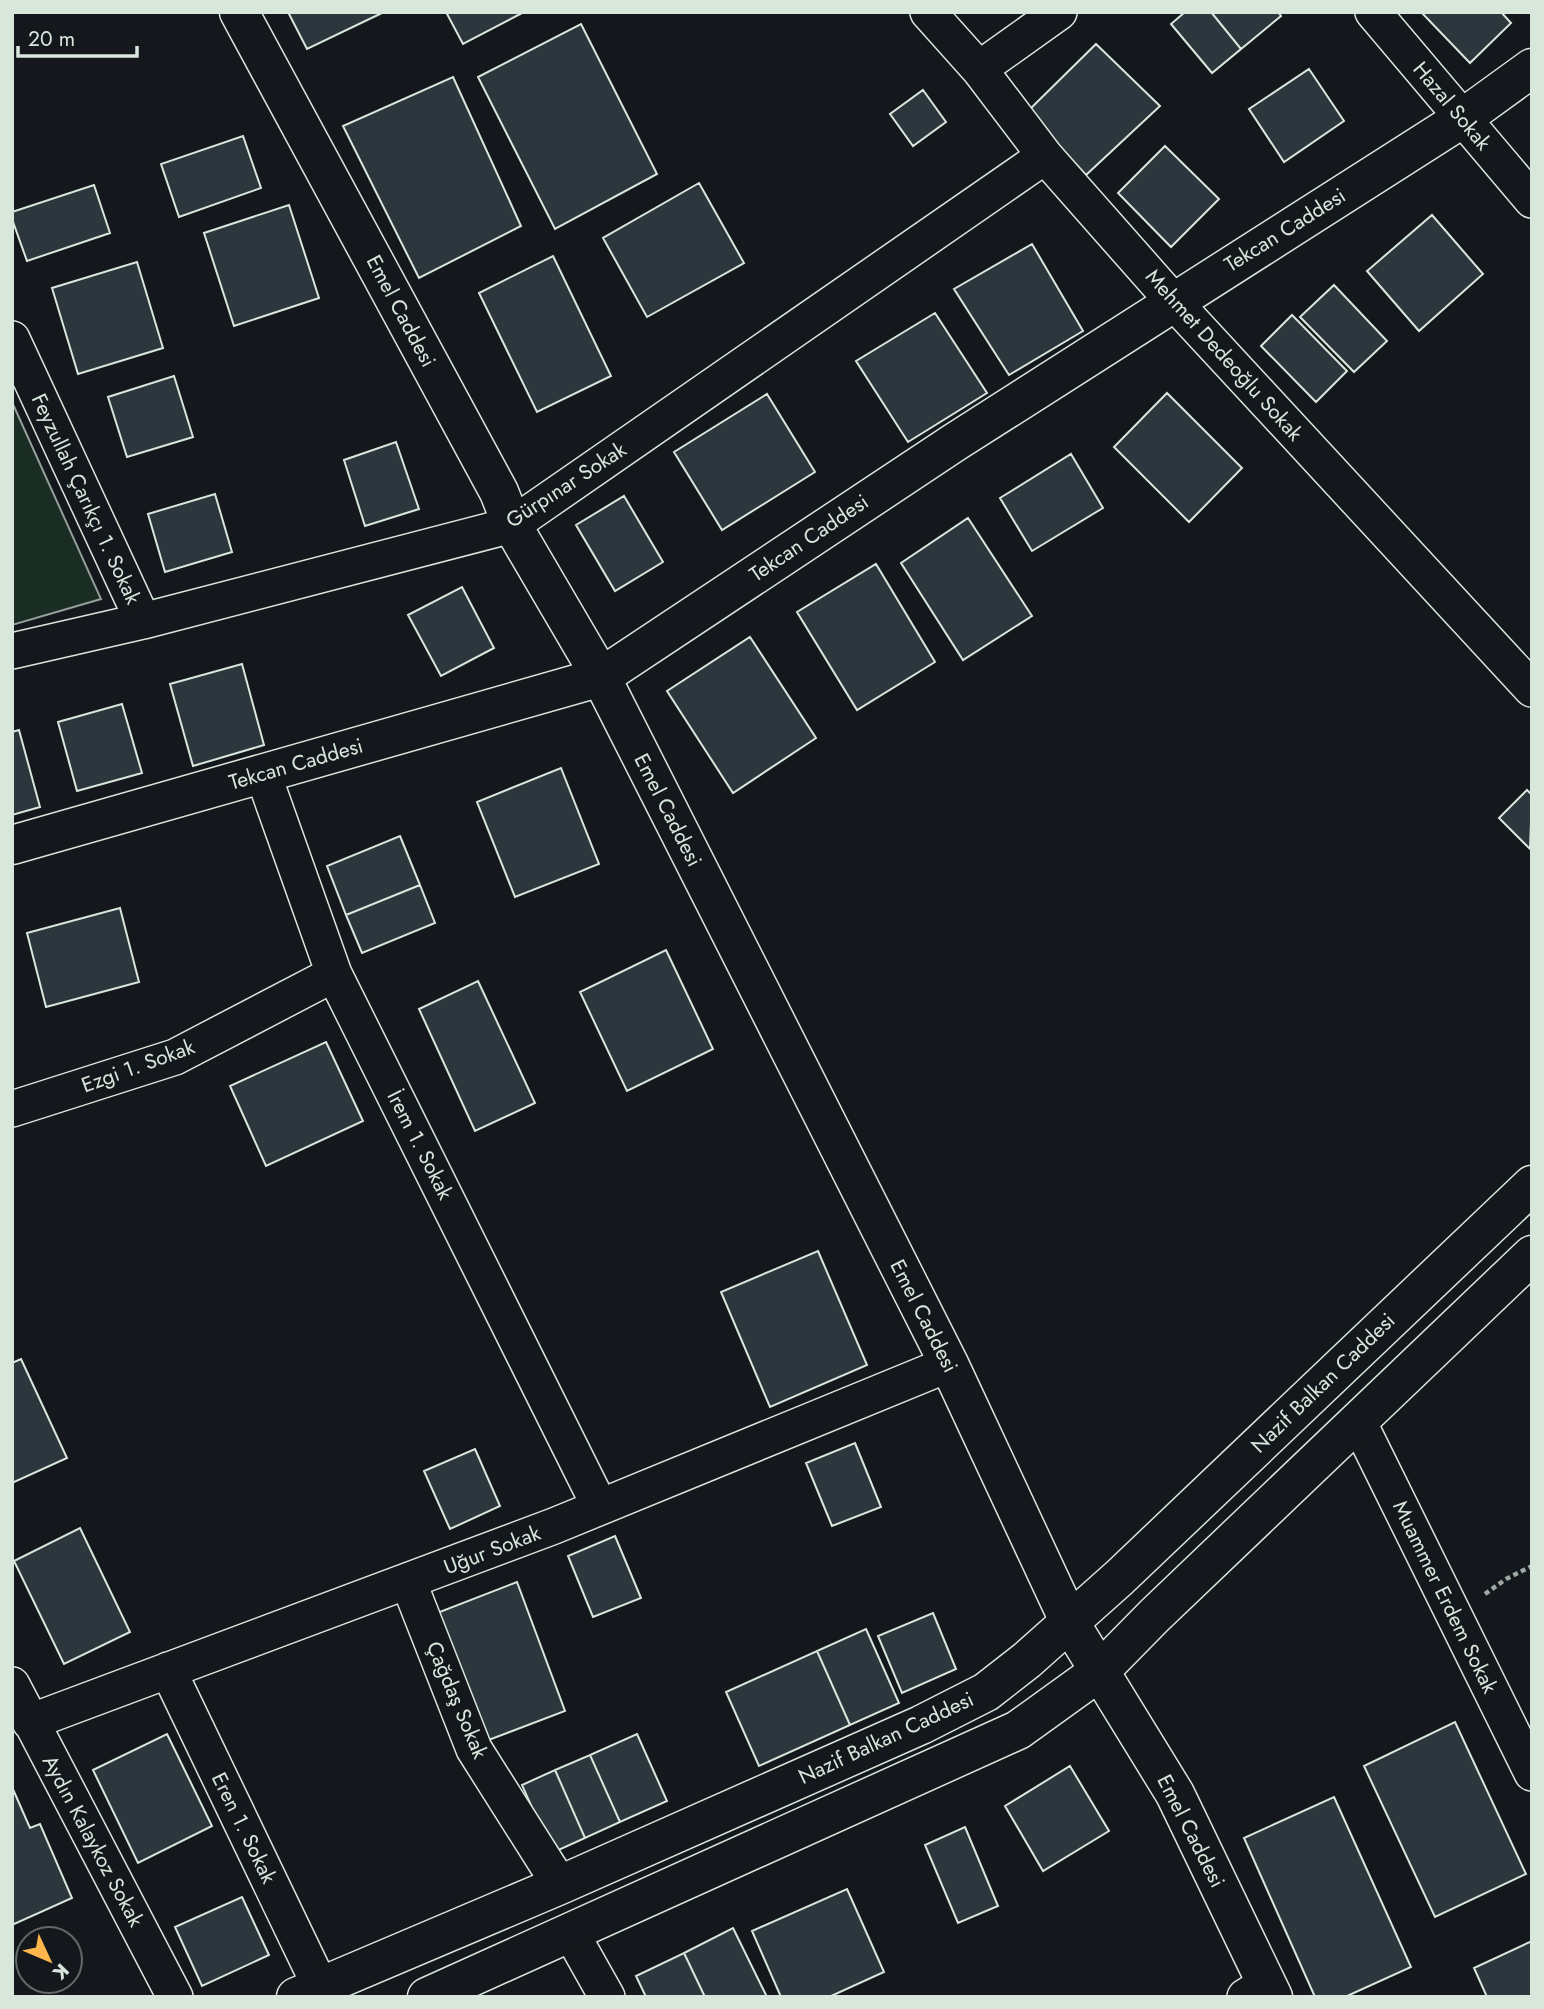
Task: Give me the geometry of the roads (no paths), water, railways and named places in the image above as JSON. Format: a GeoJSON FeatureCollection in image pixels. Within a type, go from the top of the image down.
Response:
{"type":"FeatureCollection","features":[{"type":"Feature","properties":{"kind":"street","name":"Emel Caddesi"},"geometry":{"type":"LineString","coordinates":[[239,12],[499,492],[512,525],[601,677],[948,1364],[1070,1623],[1175,1794],[1261,1992]]}},
{"type":"Feature","properties":{"kind":"street","name":"Mehmet Dedeoğlu Sokak"},"geometry":{"type":"LineString","coordinates":[[928,12],[979,69],[1045,156],[1173,301],[1532,689]]}},
{"type":"Feature","properties":{"kind":"street"},"geometry":{"type":"LineString","coordinates":[[979,69],[1059,12]]}},
{"type":"Feature","properties":{"kind":"street","name":"Hazal Sokak"},"geometry":{"type":"LineString","coordinates":[[1373,12],[1532,200]]}},
{"type":"Feature","properties":{"kind":"street","name":"Tekcan Caddesi"},"geometry":{"type":"LineString","coordinates":[[12,845],[601,677],[955,442],[1463,118],[1532,68]]}},
{"type":"Feature","properties":{"kind":"street","name":"Gürpınar Sokak"},"geometry":{"type":"LineString","coordinates":[[12,651],[143,621],[512,525],[1045,156]]}},
{"type":"Feature","properties":{"kind":"street","name":"Feyzullah Çarıkçı 1. Sokak"},"geometry":{"type":"LineString","coordinates":[[12,339],[143,621]]}},
{"type":"Feature","properties":{"kind":"street","name":"İrem 1. Sokak"},"geometry":{"type":"LineString","coordinates":[[263,774],[334,974],[600,1507]]}},
{"type":"Feature","properties":{"kind":"street","name":"Ezgi 1. Sokak"},"geometry":{"type":"LineString","coordinates":[[12,1109],[175,1057],[334,974]]}},
{"type":"Feature","properties":{"kind":"street","name":"Nazif Balkan Caddesi"},"geometry":{"type":"LineString","coordinates":[[308,1991],[560,1885],[921,1725],[986,1692],[1070,1623],[1532,1185]]}},
{"type":"Feature","properties":{"kind":"street"},"geometry":{"type":"LineString","coordinates":[[428,1997],[1018,1730],[1100,1671],[1154,1616],[1532,1255]]}},
{"type":"Feature","properties":{"kind":"street","name":"Uğur Sokak"},"geometry":{"type":"LineString","coordinates":[[30,1722],[600,1507],[948,1364]]}},
{"type":"Feature","properties":{"kind":"street","name":"Muammer Erdem Sokak"},"geometry":{"type":"LineString","coordinates":[[1357,1422],[1531,1769]]}},
{"type":"Feature","properties":{"kind":"street","name":"Çağdaş Sokak"},"geometry":{"type":"LineString","coordinates":[[408,1581],[474,1749],[560,1885]]}},
{"type":"Feature","properties":{"kind":"street","name":"Eren 1. Sokak"},"geometry":{"type":"LineString","coordinates":[[168,1670],[308,1991]]}},
{"type":"Feature","properties":{"kind":"street","name":"Aydın Kalaykoz Sokak"},"geometry":{"type":"LineString","coordinates":[[12,1685],[175,1997]]}},
{"type":"Feature","properties":{"kind":"street"},"geometry":{"type":"LineString","coordinates":[[571,1933],[607,1997]]}}]}
